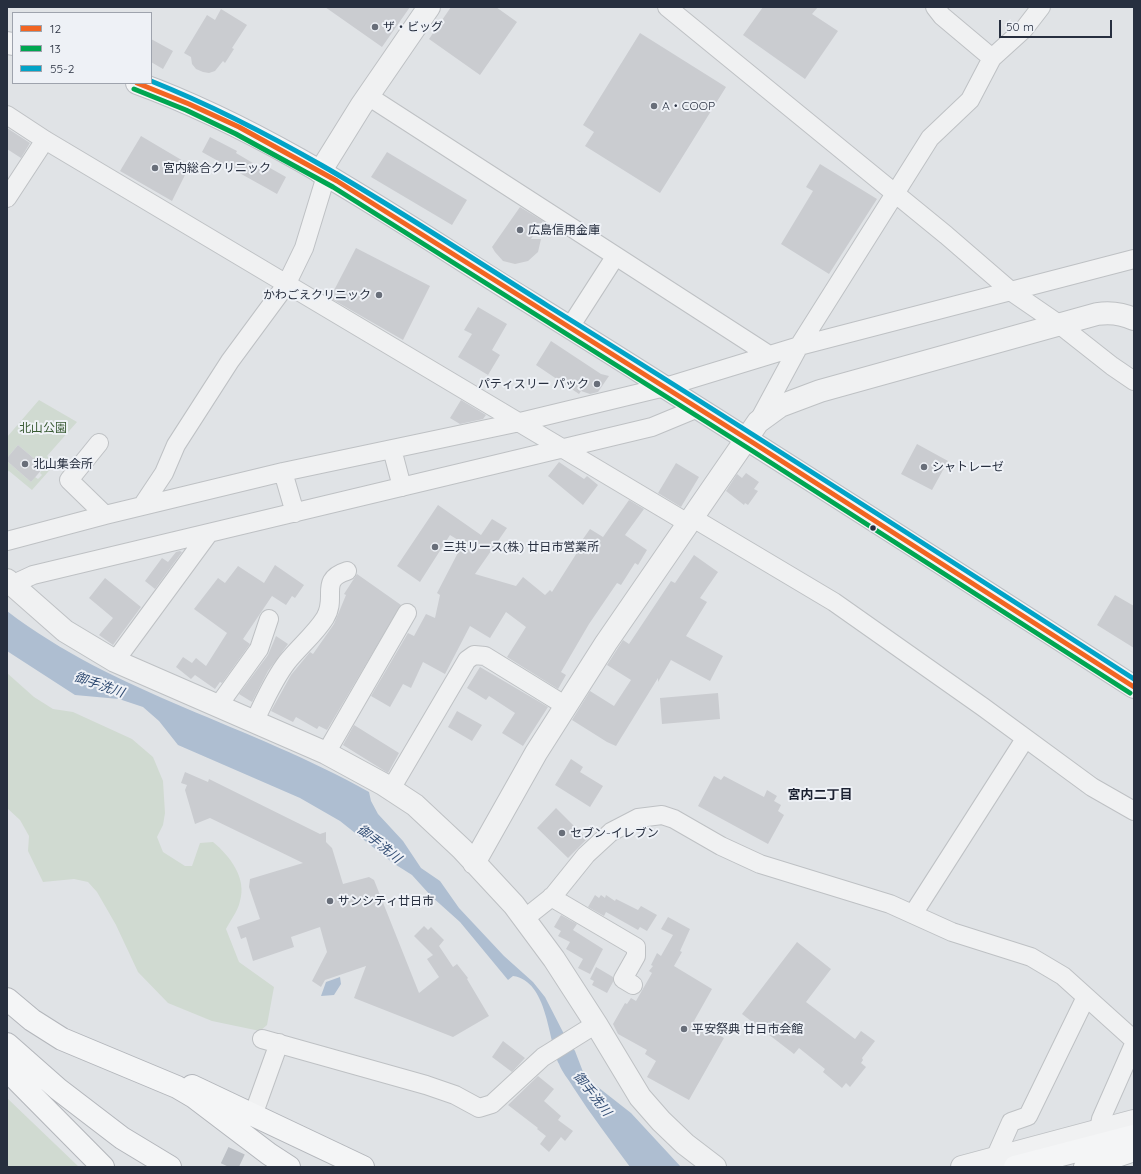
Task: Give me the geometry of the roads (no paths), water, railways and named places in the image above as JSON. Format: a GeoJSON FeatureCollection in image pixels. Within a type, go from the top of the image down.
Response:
{"type":"FeatureCollection","features":[{"type":"Feature","properties":{"kind":"main road"},"geometry":{"type":"LineString","coordinates":[[140,84],[197,107],[244,130],[323,174],[698,408],[1134,687]]}},
{"type":"Feature","properties":{"kind":"main road"},"geometry":{"type":"LineString","coordinates":[[7,999],[32,1020],[62,1039],[95,1054],[158,1078],[194,1097],[269,1154],[289,1167]]}},
{"type":"Feature","properties":{"kind":"main road"},"geometry":{"type":"LineString","coordinates":[[7,1044],[58,1089],[116,1133],[170,1167]]}},
{"type":"Feature","properties":{"kind":"main road"},"geometry":{"type":"LineString","coordinates":[[8,1071],[102,1167]]}},
{"type":"Feature","properties":{"kind":"main road"},"geometry":{"type":"LineString","coordinates":[[158,1078],[199,1088],[363,1167]]}},
{"type":"Feature","properties":{"kind":"main road"},"geometry":{"type":"LineString","coordinates":[[1015,1167],[1134,1136]]}},
{"type":"Feature","properties":{"kind":"main road"},"geometry":{"type":"LineString","coordinates":[[1065,1167],[1126,1153]]}},
{"type":"Feature","properties":{"kind":"main road"},"geometry":{"type":"LineString","coordinates":[[1085,1167],[1126,1153]]}},
{"type":"Feature","properties":{"kind":"street"},"geometry":{"type":"LineString","coordinates":[[142,506],[164,473],[176,445],[230,361],[286,285],[304,248],[323,174],[368,96],[389,68],[429,7]]}},
{"type":"Feature","properties":{"kind":"street"},"geometry":{"type":"LineString","coordinates":[[667,7],[896,193],[1012,292],[1060,325],[1112,366],[1134,381]]}},
{"type":"Feature","properties":{"kind":"street"},"geometry":{"type":"LineString","coordinates":[[935,7],[947,22],[992,58]]}},
{"type":"Feature","properties":{"kind":"street"},"geometry":{"type":"LineString","coordinates":[[474,862],[536,753],[606,643],[758,422],[799,346],[930,138],[970,100],[992,58],[1024,29],[1041,7]]}},
{"type":"Feature","properties":{"kind":"street"},"geometry":{"type":"LineString","coordinates":[[368,96],[769,355]]}},
{"type":"Feature","properties":{"kind":"street"},"geometry":{"type":"LineString","coordinates":[[7,116],[286,285],[520,422],[681,519],[698,521],[834,602],[983,707],[1092,787],[1134,811]]}},
{"type":"Feature","properties":{"kind":"street"},"geometry":{"type":"LineString","coordinates":[[7,198],[45,140]]}},
{"type":"Feature","properties":{"kind":"street"},"geometry":{"type":"LineString","coordinates":[[570,328],[615,256]]}},
{"type":"Feature","properties":{"kind":"street"},"geometry":{"type":"LineString","coordinates":[[7,542],[104,515],[283,472],[520,422],[665,388],[799,346],[1012,292],[1134,259]]}},
{"type":"Feature","properties":{"kind":"street"},"geometry":{"type":"LineString","coordinates":[[758,422],[780,406],[820,391],[1108,313],[1120,314],[1134,318]]}},
{"type":"Feature","properties":{"kind":"street"},"geometry":{"type":"LineString","coordinates":[[11,583],[33,575],[652,427],[698,408]]}},
{"type":"Feature","properties":{"kind":"street"},"geometry":{"type":"LineString","coordinates":[[99,443],[69,480],[104,515]]}},
{"type":"Feature","properties":{"kind":"street"},"geometry":{"type":"LineString","coordinates":[[392,449],[402,487]]}},
{"type":"Feature","properties":{"kind":"street"},"geometry":{"type":"LineString","coordinates":[[283,472],[295,513]]}},
{"type":"Feature","properties":{"kind":"street"},"geometry":{"type":"LineString","coordinates":[[115,661],[209,533]]}},
{"type":"Feature","properties":{"kind":"street"},"geometry":{"type":"LineString","coordinates":[[254,722],[286,663],[325,618],[330,607],[331,596],[329,588],[332,579],[338,574],[347,571]]}},
{"type":"Feature","properties":{"kind":"street"},"geometry":{"type":"LineString","coordinates":[[11,583],[65,632],[115,661],[326,753],[391,789],[430,818],[514,905],[554,959],[592,1026],[640,1097],[670,1130],[715,1167]]}},
{"type":"Feature","properties":{"kind":"street"},"geometry":{"type":"LineString","coordinates":[[326,753],[407,613]]}},
{"type":"Feature","properties":{"kind":"street"},"geometry":{"type":"LineString","coordinates":[[218,706],[259,649],[269,619]]}},
{"type":"Feature","properties":{"kind":"street"},"geometry":{"type":"LineString","coordinates":[[391,789],[467,660],[474,655],[485,656],[566,706]]}},
{"type":"Feature","properties":{"kind":"street"},"geometry":{"type":"LineString","coordinates":[[914,914],[1025,739]]}},
{"type":"Feature","properties":{"kind":"street"},"geometry":{"type":"LineString","coordinates":[[524,920],[551,897],[586,855],[602,839],[638,818],[656,815],[674,819],[721,846],[753,861],[890,904],[960,935],[1031,957],[1057,972],[1134,1040]]}},
{"type":"Feature","properties":{"kind":"street"},"geometry":{"type":"LineString","coordinates":[[551,897],[636,947],[636,956],[624,979],[633,985]]}},
{"type":"Feature","properties":{"kind":"street"},"geometry":{"type":"LineString","coordinates":[[995,1158],[1011,1122],[1028,1116],[1086,997]]}},
{"type":"Feature","properties":{"kind":"street"},"geometry":{"type":"LineString","coordinates":[[256,1107],[270,1041],[426,1085],[455,1095],[480,1108],[492,1104],[543,1057],[592,1026]]}},
{"type":"Feature","properties":{"kind":"street"},"geometry":{"type":"LineString","coordinates":[[1099,1130],[1101,1120],[1134,1044]]}},
{"type":"Feature","properties":{"kind":"street"},"geometry":{"type":"LineString","coordinates":[[962,1167],[1134,1121]]}},
{"type":"Feature","properties":{"kind":"water","name":"御手洗川"},"geometry":{"type":"Polygon","coordinates":[[[7,611],[49,640],[93,665],[184,708],[324,768],[369,792],[371,801],[378,814],[403,841],[421,868],[440,881],[459,908],[504,956],[533,982],[545,997],[564,1034],[575,1051],[585,1077],[631,1113],[681,1167],[630,1167],[587,1108],[562,1070],[555,1054],[545,1013],[533,988],[525,980],[513,976],[508,980],[460,922],[431,896],[412,875],[393,863],[340,821],[300,798],[178,745],[159,721],[143,707],[119,699],[75,695],[7,651],[7,611]]]}},
{"type":"Feature","properties":{"kind":"water"},"geometry":{"type":"Polygon","coordinates":[[[340,977],[341,984],[334,995],[321,996],[326,982],[340,977]]]}},
{"type":"Feature","properties":{"kind":"tunnel"},"geometry":{"type":"LineString","coordinates":[[229,1167],[250,1122]]}},
{"type":"Feature","properties":{"kind":"place","name":"ザ・ビッグ"},"geometry":{"type":"Point","coordinates":[375,27]}},
{"type":"Feature","properties":{"kind":"place","name":"A・COOP"},"geometry":{"type":"Point","coordinates":[654,106]}},
{"type":"Feature","properties":{"kind":"place","name":"宮内総合クリニック"},"geometry":{"type":"Point","coordinates":[155,168]}},
{"type":"Feature","properties":{"kind":"place","name":"広島信用金庫"},"geometry":{"type":"Point","coordinates":[520,230]}},
{"type":"Feature","properties":{"kind":"place","name":"かわごえクリニック"},"geometry":{"type":"Point","coordinates":[379,295]}},
{"type":"Feature","properties":{"kind":"place","name":"パティスリー パック"},"geometry":{"type":"Point","coordinates":[597,384]}},
{"type":"Feature","properties":{"kind":"place","name":"北山集会所"},"geometry":{"type":"Point","coordinates":[25,464]}},
{"type":"Feature","properties":{"kind":"place","name":"シャトレーゼ"},"geometry":{"type":"Point","coordinates":[924,467]}},
{"type":"Feature","properties":{"kind":"place","name":"三共リース(株) 廿日市営業所"},"geometry":{"type":"Point","coordinates":[435,547]}},
{"type":"Feature","properties":{"kind":"place","name":"セブン-イレブン"},"geometry":{"type":"Point","coordinates":[562,833]}},
{"type":"Feature","properties":{"kind":"place","name":"サンシティ廿日市"},"geometry":{"type":"Point","coordinates":[330,901]}},
{"type":"Feature","properties":{"kind":"place","name":"平安祭典 廿日市会館"},"geometry":{"type":"Point","coordinates":[684,1029]}},
{"type":"Feature","properties":{"kind":"district","name":"宮内二丁目"},"geometry":{"type":"Point","coordinates":[820,795]}},
{"type":"Feature","properties":{"kind":"park label","name":"北山公園"},"geometry":{"type":"Point","coordinates":[43,428]}}]}
